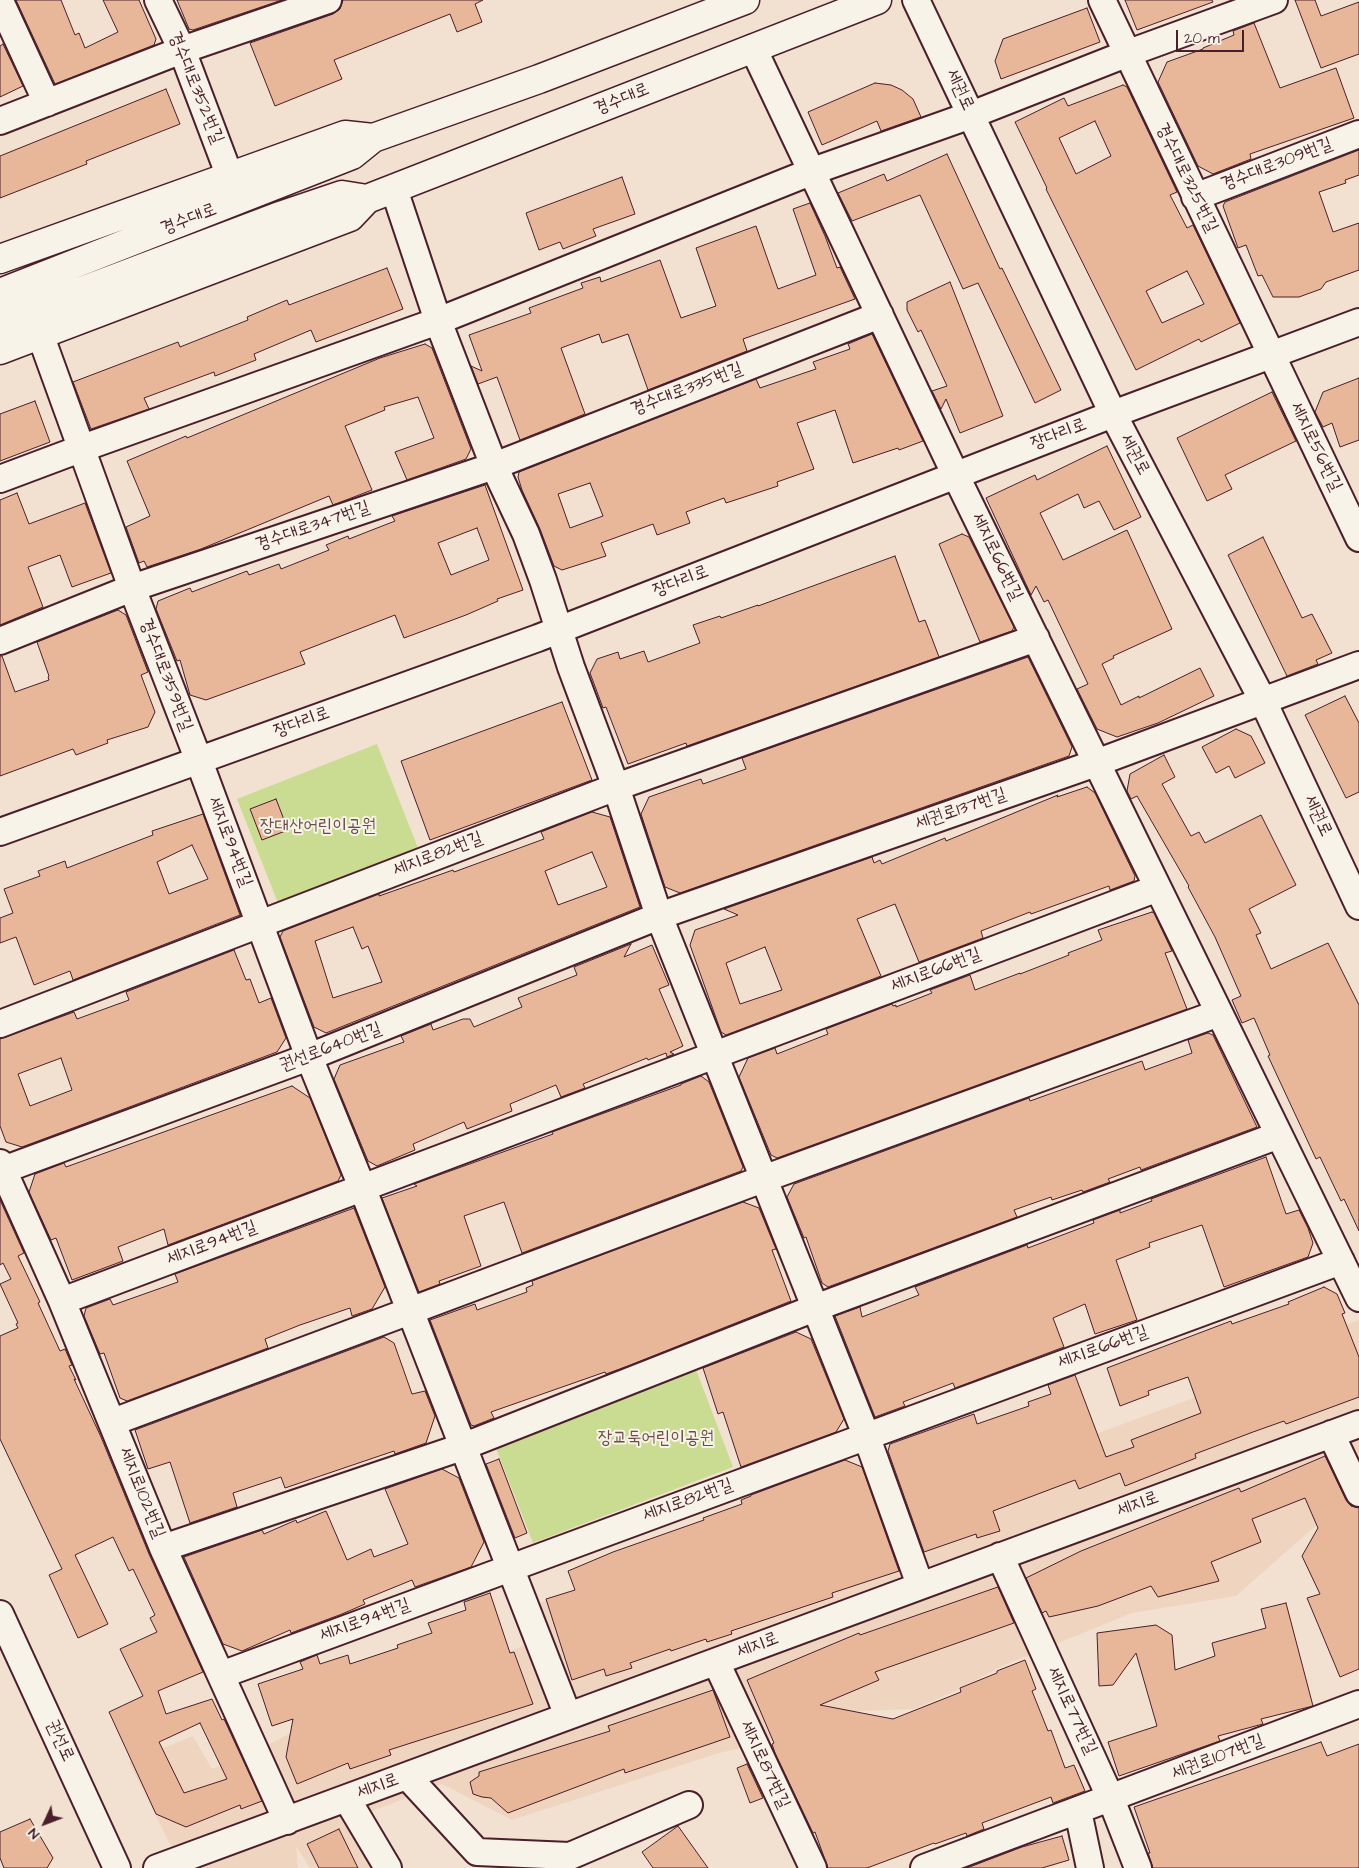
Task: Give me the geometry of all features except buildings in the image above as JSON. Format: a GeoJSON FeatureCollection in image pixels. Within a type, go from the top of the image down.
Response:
{"type":"FeatureCollection","features":[{"type":"Feature","properties":{"kind":"main road","name":"경수대로"},"geometry":{"type":"LineString","coordinates":[[0,293],[352,155],[373,138],[539,79],[705,7],[745,0]]}},
{"type":"Feature","properties":{"kind":"main road","name":"경수대로"},"geometry":{"type":"LineString","coordinates":[[0,322],[277,217],[342,195],[367,199],[394,190],[877,0]]}},
{"type":"Feature","properties":{"kind":"main road","name":"경수대로"},"geometry":{"type":"LineString","coordinates":[[0,259],[345,135],[373,138]]}},
{"type":"Feature","properties":{"kind":"main road","name":"경수대로"},"geometry":{"type":"LineString","coordinates":[[0,350],[350,217],[367,199]]}},
{"type":"Feature","properties":{"kind":"street","name":"경수대로352번길"},"geometry":{"type":"LineString","coordinates":[[158,0],[182,50],[230,177]]}},
{"type":"Feature","properties":{"kind":"street"},"geometry":{"type":"LineString","coordinates":[[0,121],[182,50],[328,0]]}},
{"type":"Feature","properties":{"kind":"street","name":"세권로"},"geometry":{"type":"LineString","coordinates":[[916,0],[1113,414],[1263,701],[1359,906]]}},
{"type":"Feature","properties":{"kind":"street","name":"경수대로325번길"},"geometry":{"type":"LineString","coordinates":[[1102,0],[1194,197],[1271,355]]}},
{"type":"Feature","properties":{"kind":"street"},"geometry":{"type":"LineString","coordinates":[[0,480],[80,449],[438,321],[813,171],[970,115],[1126,54],[1274,0]]}},
{"type":"Feature","properties":{"kind":"street"},"geometry":{"type":"LineString","coordinates":[[0,1],[47,103]]}},
{"type":"Feature","properties":{"kind":"street"},"geometry":{"type":"LineString","coordinates":[[753,48],[813,171],[956,476]]}},
{"type":"Feature","properties":{"kind":"street","name":"경수대로309번길"},"geometry":{"type":"LineString","coordinates":[[1194,197],[1359,134]]}},
{"type":"Feature","properties":{"kind":"street"},"geometry":{"type":"LineString","coordinates":[[394,190],[438,321],[494,466],[526,534],[543,580],[571,667],[616,787],[658,916],[866,1435],[920,1584]]}},
{"type":"Feature","properties":{"kind":"street","name":"경수대로335번길"},"geometry":{"type":"LineString","coordinates":[[494,466],[880,314]]}},
{"type":"Feature","properties":{"kind":"street","name":"장다리로"},"geometry":{"type":"LineString","coordinates":[[0,832],[559,629],[1113,414],[1359,322]]}},
{"type":"Feature","properties":{"kind":"street","name":"경수대로359번길"},"geometry":{"type":"LineString","coordinates":[[40,334],[80,449],[199,761]]}},
{"type":"Feature","properties":{"kind":"street","name":"세지로56번길"},"geometry":{"type":"LineString","coordinates":[[1271,355],[1356,526]]}},
{"type":"Feature","properties":{"kind":"street","name":"경수대로347번길"},"geometry":{"type":"LineString","coordinates":[[132,588],[494,466]]}},
{"type":"Feature","properties":{"kind":"street","name":"세지로66번길"},"geometry":{"type":"LineString","coordinates":[[956,476],[1359,1298]]}},
{"type":"Feature","properties":{"kind":"street"},"geometry":{"type":"LineString","coordinates":[[0,641],[132,588]]}},
{"type":"Feature","properties":{"kind":"street"},"geometry":{"type":"LineString","coordinates":[[616,787],[1036,638]]}},
{"type":"Feature","properties":{"kind":"street","name":"세권로137번길"},"geometry":{"type":"LineString","coordinates":[[658,916],[1096,762],[1359,665]]}},
{"type":"Feature","properties":{"kind":"street","name":"세지로94번길"},"geometry":{"type":"LineString","coordinates":[[199,761],[310,1057],[568,1716]]}},
{"type":"Feature","properties":{"kind":"street","name":"세지로82번길"},"geometry":{"type":"LineString","coordinates":[[260,923],[616,787]]}},
{"type":"Feature","properties":{"kind":"street","name":"세지로66번길"},"geometry":{"type":"LineString","coordinates":[[713,1055],[1158,888]]}},
{"type":"Feature","properties":{"kind":"street","name":"권선로640번길"},"geometry":{"type":"LineString","coordinates":[[1,1168],[310,1057],[658,916]]}},
{"type":"Feature","properties":{"kind":"street"},"geometry":{"type":"LineString","coordinates":[[0,1024],[260,923]]}},
{"type":"Feature","properties":{"kind":"street"},"geometry":{"type":"LineString","coordinates":[[113,1422],[763,1179],[1219,1013]]}},
{"type":"Feature","properties":{"kind":"street"},"geometry":{"type":"LineString","coordinates":[[362,1187],[713,1055]]}},
{"type":"Feature","properties":{"kind":"street"},"geometry":{"type":"LineString","coordinates":[[163,1548],[462,1447],[815,1308],[1279,1135]]}},
{"type":"Feature","properties":{"kind":"street","name":"세지로102번길"},"geometry":{"type":"LineString","coordinates":[[1,1168],[62,1300],[163,1548],[287,1821]]}},
{"type":"Feature","properties":{"kind":"street","name":"세지로94번길"},"geometry":{"type":"LineString","coordinates":[[62,1300],[362,1187]]}},
{"type":"Feature","properties":{"kind":"street","name":"세지로66번길"},"geometry":{"type":"LineString","coordinates":[[866,1435],[1341,1261]]}},
{"type":"Feature","properties":{"kind":"street","name":"세지로"},"geometry":{"type":"LineString","coordinates":[[157,1868],[716,1662],[920,1584],[1359,1424]]}},
{"type":"Feature","properties":{"kind":"street"},"geometry":{"type":"LineString","coordinates":[[1331,1434],[1359,1493]]}},
{"type":"Feature","properties":{"kind":"street","name":"세지로82번길"},"geometry":{"type":"LineString","coordinates":[[510,1567],[866,1435]]}},
{"type":"Feature","properties":{"kind":"street","name":"세지로77번길"},"geometry":{"type":"LineString","coordinates":[[1000,1556],[1111,1799],[1138,1868]]}},
{"type":"Feature","properties":{"kind":"street","name":"세지로94번길"},"geometry":{"type":"LineString","coordinates":[[221,1675],[510,1567]]}},
{"type":"Feature","properties":{"kind":"street","name":"권선로"},"geometry":{"type":"LineString","coordinates":[[0,1614],[118,1868]]}},
{"type":"Feature","properties":{"kind":"street","name":"세지로87번길"},"geometry":{"type":"LineString","coordinates":[[716,1662],[812,1868]]}},
{"type":"Feature","properties":{"kind":"street","name":"세권로107번길"},"geometry":{"type":"LineString","coordinates":[[924,1868],[1359,1704]]}},
{"type":"Feature","properties":{"kind":"street"},"geometry":{"type":"LineString","coordinates":[[406,1776],[477,1852],[574,1862],[689,1805]]}},
{"type":"Feature","properties":{"kind":"street"},"geometry":{"type":"LineString","coordinates":[[346,1798],[388,1868]]}},
{"type":"Feature","properties":{"kind":"street"},"geometry":{"type":"LineString","coordinates":[[1078,1811],[1090,1868]]}},
{"type":"Feature","properties":{"kind":"shaded area"},"geometry":{"type":"Polygon","coordinates":[[[1359,1320],[1359,1494],[1346,1499],[1236,1596],[1132,1613],[1002,1666],[955,1691],[914,1709],[857,1711],[768,1742],[719,1753],[512,1820],[442,1784],[350,1820],[373,1868],[310,1868],[296,1846],[298,1868],[182,1868],[129,1762],[193,1736],[212,1769],[239,1759],[301,1728],[484,1662],[542,1638],[531,1606],[570,1592],[838,1530],[1260,1373],[1255,1360],[1359,1320]]]}},
{"type":"Feature","properties":{"kind":"green space","name":"장대산어린이공원"},"geometry":{"type":"Polygon","coordinates":[[[377,744],[418,848],[278,903],[237,799],[377,744]]]}},
{"type":"Feature","properties":{"kind":"green space","name":"장교둑어린이공원"},"geometry":{"type":"Polygon","coordinates":[[[695,1367],[733,1467],[533,1543],[494,1443],[695,1367]]]}}]}
